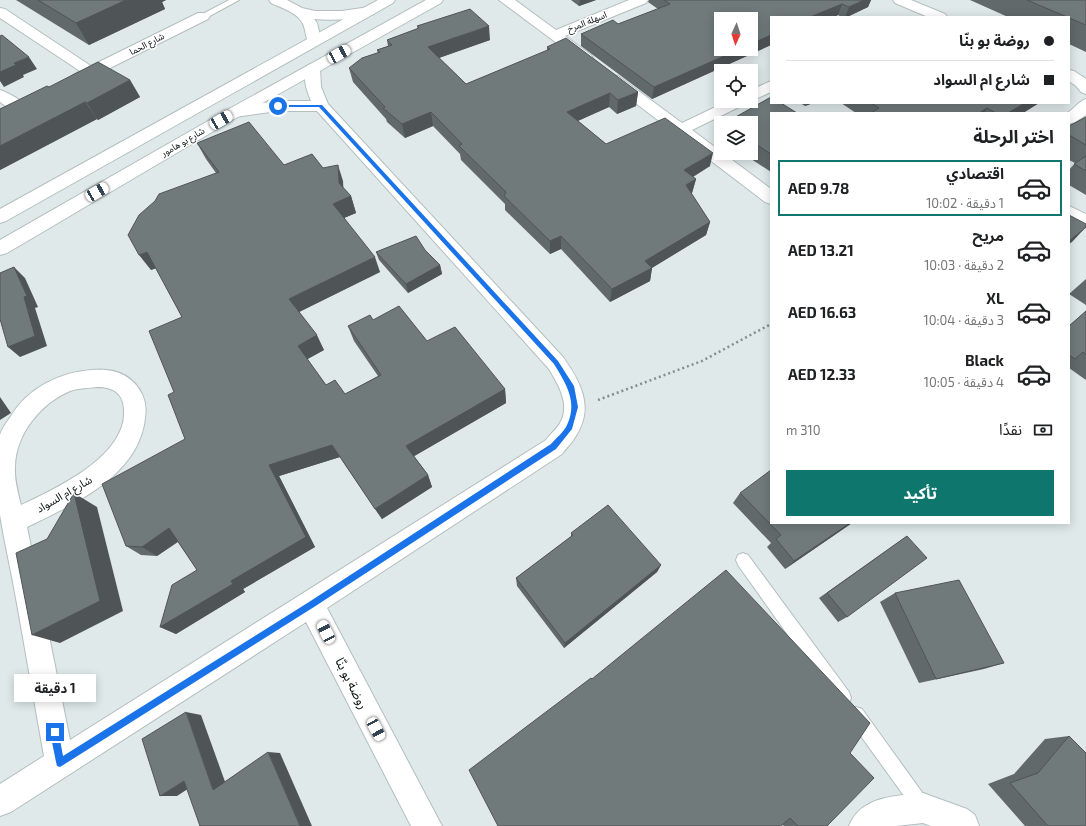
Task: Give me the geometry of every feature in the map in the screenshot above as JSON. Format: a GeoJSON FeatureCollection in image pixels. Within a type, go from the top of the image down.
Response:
{"type":"FeatureCollection","features":[{"type":"Feature","properties":{"kind":"street"},"geometry":{"type":"LineString","coordinates":[[276,0],[299,11],[330,15],[347,15],[369,11]]}},
{"type":"Feature","properties":{"kind":"street"},"geometry":{"type":"LineString","coordinates":[[0,216],[388,0]]}},
{"type":"Feature","properties":{"kind":"street","name":"شارع بو هامور"},"geometry":{"type":"LineString","coordinates":[[0,248],[313,68],[433,2],[445,0]]}},
{"type":"Feature","properties":{"kind":"street","name":"اسهلة المرخ"},"geometry":{"type":"LineString","coordinates":[[555,35],[641,0]]}},
{"type":"Feature","properties":{"kind":"street"},"geometry":{"type":"LineString","coordinates":[[900,0],[921,14],[934,16]]}},
{"type":"Feature","properties":{"kind":"street"},"geometry":{"type":"LineString","coordinates":[[505,1],[555,35],[770,197]]}},
{"type":"Feature","properties":{"kind":"street"},"geometry":{"type":"LineString","coordinates":[[299,11],[310,23],[314,40]]}},
{"type":"Feature","properties":{"kind":"street"},"geometry":{"type":"LineString","coordinates":[[0,12],[91,72]]}},
{"type":"Feature","properties":{"kind":"street","name":"شارع الحما"},"geometry":{"type":"LineString","coordinates":[[65,85],[203,16]]}},
{"type":"Feature","properties":{"kind":"street"},"geometry":{"type":"LineString","coordinates":[[0,801],[311,604],[554,446],[570,427],[575,407],[571,386],[556,363],[321,106],[313,87],[313,68]]}},
{"type":"Feature","properties":{"kind":"street"},"geometry":{"type":"LineString","coordinates":[[1070,75],[1082,83],[1086,89]]}},
{"type":"Feature","properties":{"kind":"street"},"geometry":{"type":"LineString","coordinates":[[758,92],[770,86]]}},
{"type":"Feature","properties":{"kind":"street"},"geometry":{"type":"LineString","coordinates":[[0,95],[19,108]]}},
{"type":"Feature","properties":{"kind":"street"},"geometry":{"type":"LineString","coordinates":[[1070,118],[1081,111],[1086,104]]}},
{"type":"Feature","properties":{"kind":"street"},"geometry":{"type":"LineString","coordinates":[[235,112],[278,106],[321,106]]}},
{"type":"Feature","properties":{"kind":"street"},"geometry":{"type":"LineString","coordinates":[[680,130],[726,108]]}},
{"type":"Feature","properties":{"kind":"street"},"geometry":{"type":"LineString","coordinates":[[1070,213],[1086,222]]}},
{"type":"Feature","properties":{"kind":"street","name":"شارع ام السواد"},"geometry":{"type":"LineString","coordinates":[[14,521],[68,494],[94,478],[118,455],[128,439],[135,421],[133,398],[128,389],[120,382],[108,379],[92,378],[73,381],[47,394],[32,406],[20,421],[9,441],[3,466],[6,489],[14,521],[60,762]]}},
{"type":"Feature","properties":{"kind":"street","name":"روضة بو بنّا"},"geometry":{"type":"LineString","coordinates":[[311,604],[427,826]]}},
{"type":"Feature","properties":{"kind":"street"},"geometry":{"type":"LineString","coordinates":[[864,826],[886,812],[923,808],[956,820],[964,826]]}},
{"type":"Feature","properties":{"kind":"lane"},"geometry":{"type":"LineString","coordinates":[[203,16],[235,0]]}},
{"type":"Feature","properties":{"kind":"lane"},"geometry":{"type":"LineString","coordinates":[[742,560],[923,808]]}},
{"type":"Feature","properties":{"kind":"path"},"geometry":{"type":"LineString","coordinates":[[575,407],[624,391],[702,361],[770,325]]}},
{"type":"Feature","properties":{"kind":"building"},"geometry":{"type":"Polygon","coordinates":[[[38,0],[126,0],[76,23],[38,0]]]}},
{"type":"Feature","properties":{"kind":"building"},"geometry":{"type":"Polygon","coordinates":[[[664,0],[864,0],[849,7],[842,4],[812,16],[770,16],[770,35],[758,41],[758,12],[714,12],[714,56],[724,56],[654,87],[581,34],[613,20],[618,24],[670,4],[664,0]]]}},
{"type":"Feature","properties":{"kind":"building"},"geometry":{"type":"Polygon","coordinates":[[[1027,0],[1086,0],[1086,25],[1070,18],[1070,16],[1065,16],[1027,0]]]}},
{"type":"Feature","properties":{"kind":"building"},"geometry":{"type":"Polygon","coordinates":[[[470,9],[489,26],[428,47],[466,84],[550,49],[547,47],[566,38],[638,92],[618,100],[610,93],[567,112],[606,144],[665,118],[713,153],[684,170],[696,179],[686,185],[710,222],[645,261],[652,268],[612,289],[561,236],[550,241],[504,196],[506,192],[459,146],[462,144],[431,112],[402,124],[383,108],[385,107],[349,68],[362,58],[380,52],[377,50],[392,45],[387,40],[419,28],[417,26],[470,9]]]}},
{"type":"Feature","properties":{"kind":"building"},"geometry":{"type":"Polygon","coordinates":[[[2,35],[29,57],[14,63],[16,65],[0,72],[0,36],[2,35]]]}},
{"type":"Feature","properties":{"kind":"building"},"geometry":{"type":"Polygon","coordinates":[[[98,62],[130,80],[0,146],[0,109],[47,86],[49,87],[98,62]]]}},
{"type":"Feature","properties":{"kind":"building"},"geometry":{"type":"Polygon","coordinates":[[[770,98],[770,104],[783,104],[795,112],[770,112],[770,153],[758,146],[758,116],[737,116],[752,108],[758,108],[758,104],[770,98]]]}},
{"type":"Feature","properties":{"kind":"building"},"geometry":{"type":"Polygon","coordinates":[[[873,104],[1023,104],[1010,112],[994,112],[987,108],[981,112],[873,112],[879,108],[873,104]]]}},
{"type":"Feature","properties":{"kind":"building"},"geometry":{"type":"Polygon","coordinates":[[[1086,117],[1086,145],[1070,136],[1070,125],[1086,117]]]}},
{"type":"Feature","properties":{"kind":"building"},"geometry":{"type":"Polygon","coordinates":[[[249,122],[284,165],[312,154],[323,168],[338,165],[339,183],[351,196],[333,204],[375,257],[289,299],[317,335],[298,346],[326,385],[335,380],[345,394],[381,375],[348,326],[370,315],[373,320],[399,306],[427,341],[455,327],[505,389],[406,446],[428,475],[375,509],[332,445],[269,465],[306,537],[231,581],[233,584],[160,627],[172,585],[197,570],[169,528],[142,547],[126,546],[102,484],[185,439],[168,395],[174,392],[149,331],[182,317],[147,252],[139,255],[128,235],[139,215],[155,201],[159,194],[219,172],[197,143],[249,122]]]}},
{"type":"Feature","properties":{"kind":"building"},"geometry":{"type":"Polygon","coordinates":[[[1086,156],[1086,171],[1074,164],[1086,156]]]}},
{"type":"Feature","properties":{"kind":"building"},"geometry":{"type":"Polygon","coordinates":[[[1070,216],[1086,224],[1086,227],[1070,240],[1070,216]]]}},
{"type":"Feature","properties":{"kind":"building"},"geometry":{"type":"Polygon","coordinates":[[[416,236],[425,250],[440,265],[406,284],[376,252],[416,236]]]}},
{"type":"Feature","properties":{"kind":"building"},"geometry":{"type":"Polygon","coordinates":[[[14,267],[27,296],[24,297],[35,336],[8,347],[0,319],[0,273],[14,267]]]}},
{"type":"Feature","properties":{"kind":"building"},"geometry":{"type":"Polygon","coordinates":[[[1086,311],[1086,355],[1083,352],[1075,359],[1070,356],[1070,325],[1086,311]]]}},
{"type":"Feature","properties":{"kind":"building"},"geometry":{"type":"Polygon","coordinates":[[[770,471],[770,524],[740,493],[770,471]]]}},
{"type":"Feature","properties":{"kind":"building"},"geometry":{"type":"Polygon","coordinates":[[[74,493],[100,601],[32,635],[16,553],[47,539],[74,493]]]}},
{"type":"Feature","properties":{"kind":"building"},"geometry":{"type":"Polygon","coordinates":[[[608,505],[661,565],[565,643],[516,578],[573,535],[571,533],[608,505]]]}},
{"type":"Feature","properties":{"kind":"building"},"geometry":{"type":"Polygon","coordinates":[[[770,524],[849,524],[794,561],[776,539],[781,535],[770,524]]]}},
{"type":"Feature","properties":{"kind":"building"},"geometry":{"type":"Polygon","coordinates":[[[907,536],[927,558],[847,617],[827,593],[907,536]]]}},
{"type":"Feature","properties":{"kind":"building"},"geometry":{"type":"Polygon","coordinates":[[[726,570],[870,723],[850,753],[874,778],[827,826],[798,826],[790,818],[781,826],[498,826],[469,770],[591,678],[592,679],[726,570]]]}},
{"type":"Feature","properties":{"kind":"building"},"geometry":{"type":"Polygon","coordinates":[[[959,580],[1004,663],[936,679],[895,593],[959,580]]]}},
{"type":"Feature","properties":{"kind":"building"},"geometry":{"type":"Polygon","coordinates":[[[186,712],[213,790],[268,752],[300,826],[200,826],[184,781],[160,796],[142,739],[186,712]]]}},
{"type":"Feature","properties":{"kind":"building"},"geometry":{"type":"Polygon","coordinates":[[[1069,736],[1086,753],[1086,826],[1048,826],[1010,783],[1038,773],[1069,736]]]}},
{"type":"Feature","properties":{"kind":"route"},"geometry":{"type":"LineString","coordinates":[[55,732],[60,762],[311,604],[554,446],[570,427],[575,407],[571,386],[556,363],[321,106],[278,106]]}}]}
